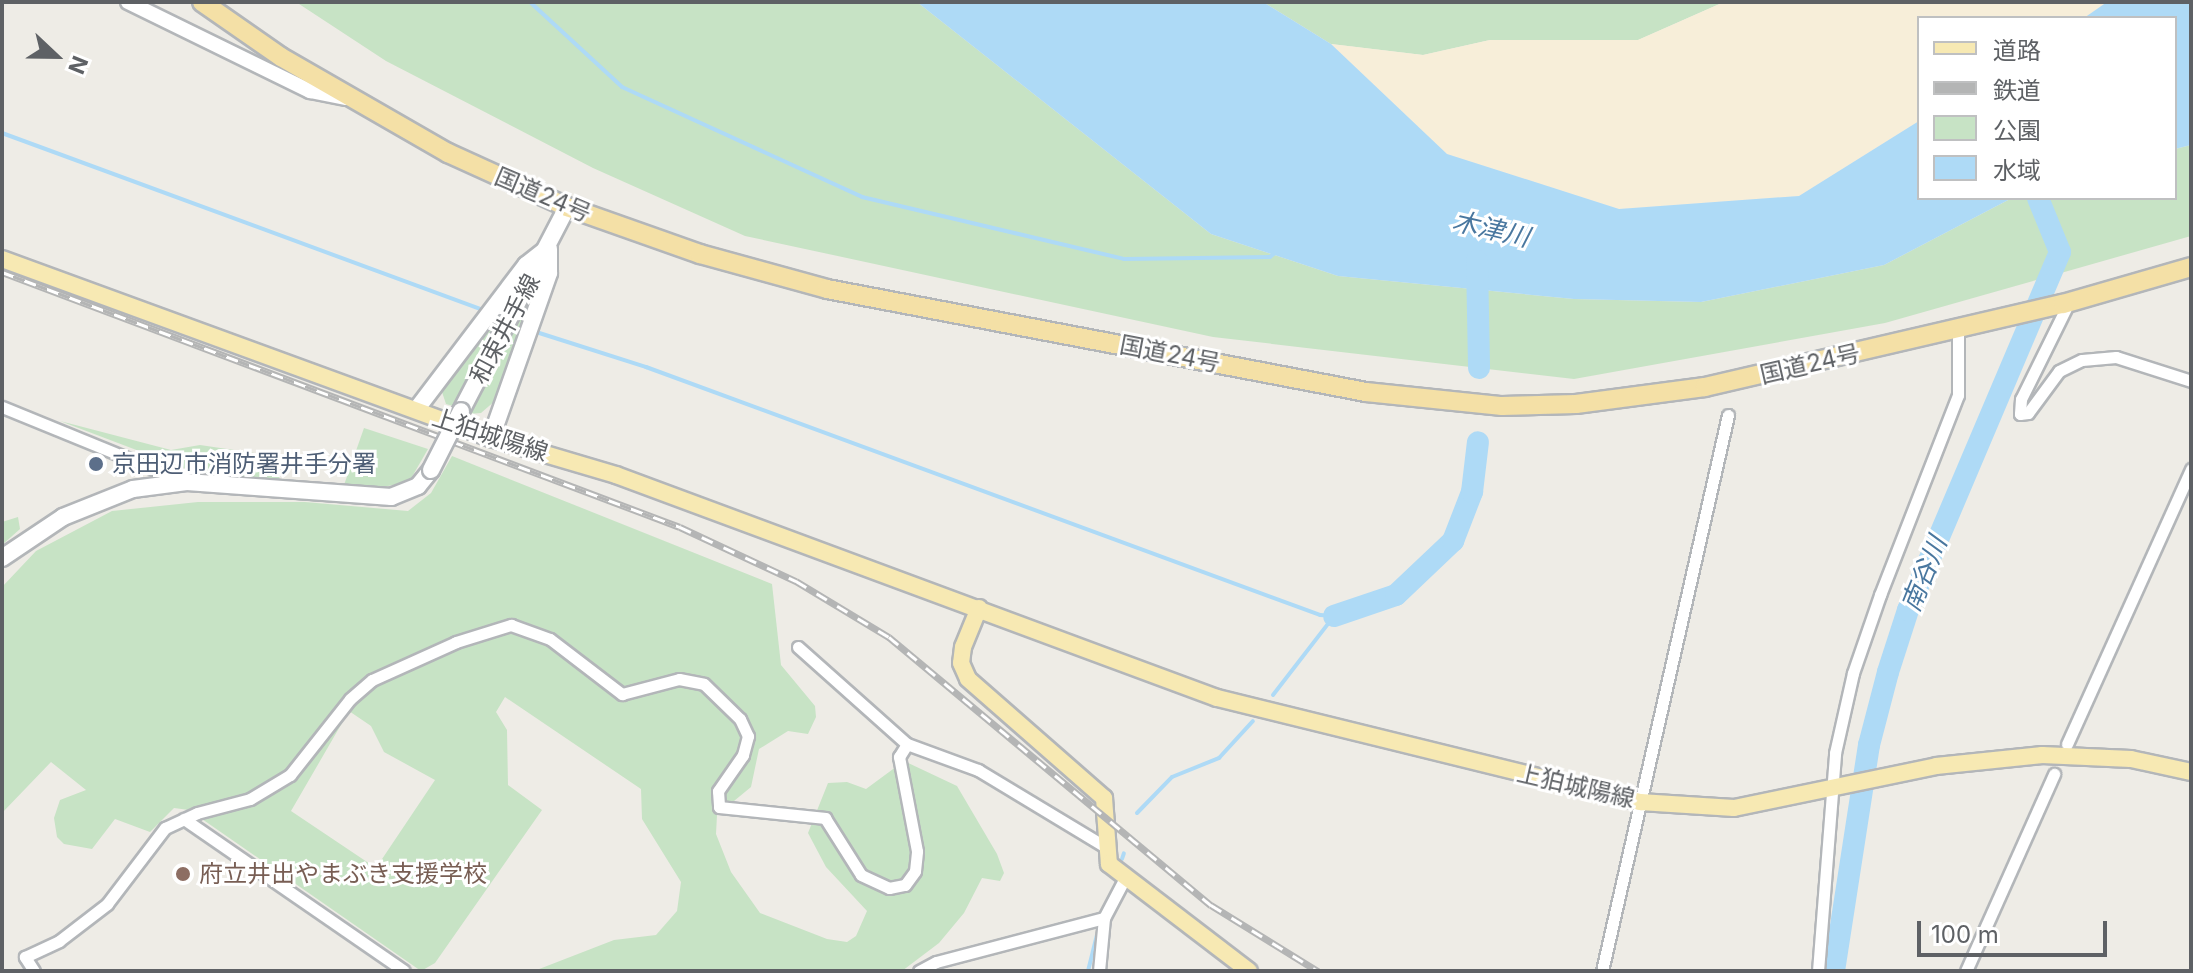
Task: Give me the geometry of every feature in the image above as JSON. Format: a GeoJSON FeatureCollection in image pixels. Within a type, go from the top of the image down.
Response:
{"type":"FeatureCollection","features":[{"type":"Feature","properties":{"kind":"highway","name":"国道24号"},"geometry":{"type":"LineString","coordinates":[[202,2],[349,98],[448,153],[567,207],[700,254],[827,289],[1366,392],[1502,406],[1576,404],[1705,387],[1992,322],[2191,267]]}},
{"type":"Feature","properties":{"kind":"main road","name":"和束井手線"},"geometry":{"type":"LineString","coordinates":[[2,558],[25,539],[97,502],[133,489],[187,482],[391,497],[418,486],[431,470],[567,207]]}},
{"type":"Feature","properties":{"kind":"main road"},"geometry":{"type":"LineString","coordinates":[[416,410],[526,265],[549,247]]}},
{"type":"Feature","properties":{"kind":"main road"},"geometry":{"type":"LineString","coordinates":[[491,438],[549,273],[549,247]]}},
{"type":"Feature","properties":{"kind":"main road","name":"上狛城陽線"},"geometry":{"type":"LineString","coordinates":[[2,259],[491,438],[616,475],[1266,712],[1640,802],[1734,808],[1884,781],[1936,766],[2042,755],[2131,759],[2191,772]]}},
{"type":"Feature","properties":{"kind":"main road"},"geometry":{"type":"LineString","coordinates":[[979,608],[963,647],[961,663],[968,679],[1095,786],[1107,807],[1104,846],[1109,864],[1249,971]]}},
{"type":"Feature","properties":{"kind":"street"},"geometry":{"type":"LineString","coordinates":[[128,2],[310,91],[349,98]]}},
{"type":"Feature","properties":{"kind":"street"},"geometry":{"type":"LineString","coordinates":[[2066,303],[2021,399],[2020,414],[2028,413],[2059,371],[2082,360],[2116,357],[2191,381]]}},
{"type":"Feature","properties":{"kind":"street"},"geometry":{"type":"LineString","coordinates":[[1818,971],[1839,790],[1835,753],[1853,673],[1958,395],[1958,329]]}},
{"type":"Feature","properties":{"kind":"street"},"geometry":{"type":"LineString","coordinates":[[2,407],[187,482]]}},
{"type":"Feature","properties":{"kind":"street"},"geometry":{"type":"LineString","coordinates":[[1602,971],[1728,415]]}},
{"type":"Feature","properties":{"kind":"street"},"geometry":{"type":"LineString","coordinates":[[2067,744],[2191,469]]}},
{"type":"Feature","properties":{"kind":"street"},"geometry":{"type":"LineString","coordinates":[[34,971],[25,957],[59,941],[107,904],[165,828],[250,799],[290,775],[350,699],[372,680],[456,642],[511,625],[550,639],[622,694],[679,679],[704,684],[740,719],[748,736],[743,755],[718,791],[719,807],[825,818],[861,875],[889,888],[905,885],[915,871],[917,851],[899,757],[907,744]]}},
{"type":"Feature","properties":{"kind":"street"},"geometry":{"type":"LineString","coordinates":[[798,647],[907,744],[978,770],[1104,846]]}},
{"type":"Feature","properties":{"kind":"street"},"geometry":{"type":"LineString","coordinates":[[1966,971],[2054,774]]}},
{"type":"Feature","properties":{"kind":"street"},"geometry":{"type":"LineString","coordinates":[[184,819],[404,971]]}},
{"type":"Feature","properties":{"kind":"street"},"geometry":{"type":"LineString","coordinates":[[1099,971],[1104,918],[1125,878]]}},
{"type":"Feature","properties":{"kind":"street"},"geometry":{"type":"LineString","coordinates":[[919,971],[936,962],[1104,918]]}},
{"type":"Feature","properties":{"kind":"green space"},"geometry":{"type":"Polygon","coordinates":[[[296,2],[917,2],[1211,234],[1338,276],[1574,299],[1701,302],[1884,265],[2008,200],[2177,200],[2177,148],[2191,145],[2191,236],[1885,323],[1574,379],[1213,337],[745,236],[593,168],[386,61],[296,2]]]}},
{"type":"Feature","properties":{"kind":"green space"},"geometry":{"type":"Polygon","coordinates":[[[1263,2],[1724,2],[1638,40],[1490,40],[1423,55],[1331,44],[1263,2]]]}},
{"type":"Feature","properties":{"kind":"green space"},"geometry":{"type":"Polygon","coordinates":[[[538,281],[496,400],[481,413],[468,414],[538,281]]]}},
{"type":"Feature","properties":{"kind":"green space"},"geometry":{"type":"Polygon","coordinates":[[[498,308],[505,310],[453,406],[446,404],[441,389],[498,308]]]}},
{"type":"Feature","properties":{"kind":"green space"},"geometry":{"type":"Polygon","coordinates":[[[60,421],[171,450],[200,445],[275,456],[280,481],[197,473],[60,421]]]}},
{"type":"Feature","properties":{"kind":"green space"},"geometry":{"type":"Polygon","coordinates":[[[364,428],[428,449],[409,482],[372,489],[344,485],[364,428]]]}},
{"type":"Feature","properties":{"kind":"green space"},"geometry":{"type":"Polygon","coordinates":[[[452,456],[772,584],[781,665],[815,706],[816,717],[808,734],[788,731],[759,749],[751,787],[717,815],[716,834],[731,872],[760,913],[827,939],[847,942],[856,936],[867,911],[826,867],[808,833],[828,783],[847,782],[866,789],[904,761],[957,786],[997,854],[1004,873],[1000,881],[982,878],[964,913],[939,943],[902,971],[534,971],[614,940],[656,935],[677,911],[681,882],[642,819],[641,789],[505,697],[496,712],[507,730],[508,785],[542,810],[435,963],[421,971],[189,810],[174,808],[150,832],[115,819],[92,849],[64,844],[57,837],[54,818],[60,800],[86,790],[51,762],[2,813],[2,587],[36,551],[112,511],[198,502],[305,502],[408,511],[431,493],[452,456]],[[349,711],[291,811],[376,868],[435,780],[384,752],[371,726],[349,711]]]}},
{"type":"Feature","properties":{"kind":"green space"},"geometry":{"type":"Polygon","coordinates":[[[18,517],[20,529],[2,545],[2,522],[18,517]]]}},
{"type":"Feature","properties":{"kind":"sand"},"geometry":{"type":"Polygon","coordinates":[[[1724,2],[2107,2],[2087,16],[1917,16],[1917,122],[1799,196],[1619,209],[1447,154],[1331,44],[1423,55],[1490,40],[1638,40],[1724,2]]]}},
{"type":"Feature","properties":{"kind":"water","name":"木津川"},"geometry":{"type":"Polygon","coordinates":[[[917,2],[1263,2],[1331,44],[1447,154],[1619,209],[1799,196],[1917,122],[1917,200],[2008,200],[1884,265],[1701,302],[1574,299],[1338,276],[1211,234],[917,2]]]}},
{"type":"Feature","properties":{"kind":"water"},"geometry":{"type":"Polygon","coordinates":[[[2107,2],[2191,2],[2191,145],[2177,148],[2177,16],[2087,16],[2107,2]]]}},
{"type":"Feature","properties":{"kind":"waterway"},"geometry":{"type":"LineString","coordinates":[[530,2],[622,87],[862,197],[1124,259],[1270,257],[1275,253]]}},
{"type":"Feature","properties":{"kind":"waterway"},"geometry":{"type":"LineString","coordinates":[[2,133],[483,310]]}},
{"type":"Feature","properties":{"kind":"waterway","name":"南谷川"},"geometry":{"type":"LineString","coordinates":[[1834,971],[1869,745],[1888,672],[1908,610],[2060,252],[2039,200]]}},
{"type":"Feature","properties":{"kind":"waterway"},"geometry":{"type":"LineString","coordinates":[[1477,261],[1479,368]]}},
{"type":"Feature","properties":{"kind":"waterway"},"geometry":{"type":"LineString","coordinates":[[533,331],[646,367],[1320,615],[1334,616]]}},
{"type":"Feature","properties":{"kind":"waterway"},"geometry":{"type":"LineString","coordinates":[[1334,616],[1396,595],[1453,541],[1472,492],[1478,442]]}},
{"type":"Feature","properties":{"kind":"waterway"},"geometry":{"type":"LineString","coordinates":[[1273,695],[1334,616]]}},
{"type":"Feature","properties":{"kind":"waterway"},"geometry":{"type":"LineString","coordinates":[[1137,813],[1172,777],[1219,758],[1253,721]]}},
{"type":"Feature","properties":{"kind":"waterway"},"geometry":{"type":"LineString","coordinates":[[1122,859],[1124,853]]}},
{"type":"Feature","properties":{"kind":"waterway"},"geometry":{"type":"LineString","coordinates":[[1088,971],[1097,935]]}},
{"type":"Feature","properties":{"kind":"railway"},"geometry":{"type":"LineString","coordinates":[[2,272],[680,527],[796,581],[889,637],[1211,905],[1318,971]]}},
{"type":"Feature","properties":{"kind":"place","name":"京田辺市消防署井手分署"},"geometry":{"type":"Point","coordinates":[96,464]}},
{"type":"Feature","properties":{"kind":"place","name":"府立井出やまぶき支援学校"},"geometry":{"type":"Point","coordinates":[183,874]}}]}
